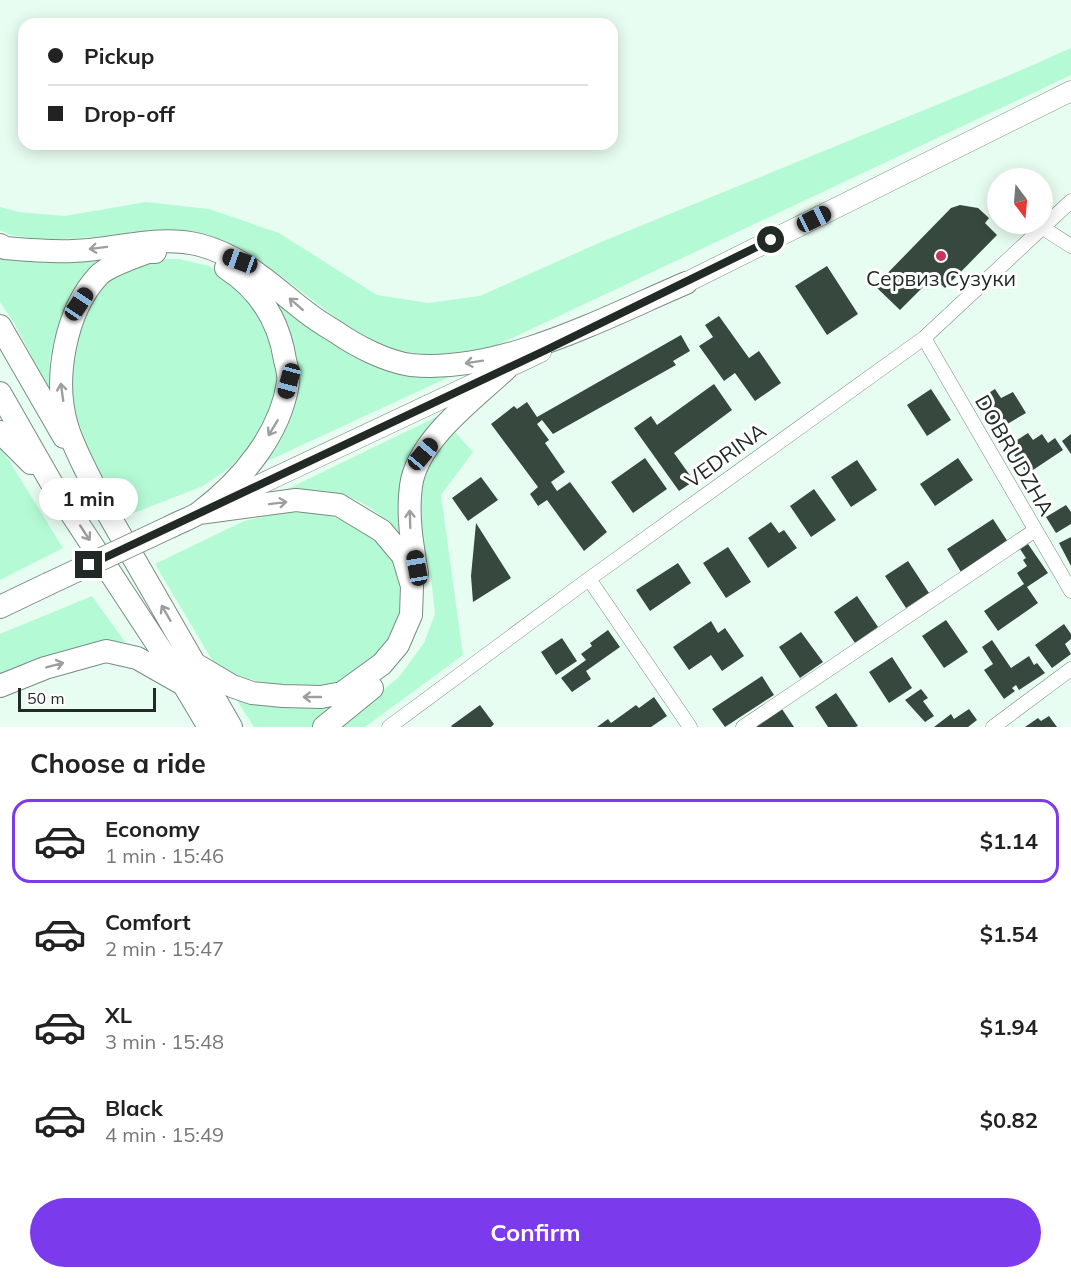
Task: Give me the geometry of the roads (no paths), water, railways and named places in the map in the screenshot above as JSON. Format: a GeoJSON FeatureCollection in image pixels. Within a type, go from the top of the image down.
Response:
{"type":"FeatureCollection","features":[{"type":"Feature","properties":{"kind":"main road"},"geometry":{"type":"LineString","coordinates":[[0,607],[686,283],[1071,91]]}},
{"type":"Feature","properties":{"kind":"main road"},"geometry":{"type":"LineString","coordinates":[[0,245],[5,248],[74,251],[149,242],[199,245],[240,261],[278,287],[307,313],[360,348],[408,364],[449,366],[489,360],[545,343],[686,283]]}},
{"type":"Feature","properties":{"kind":"main road"},"geometry":{"type":"LineString","coordinates":[[103,505],[67,426],[60,383],[63,349],[79,304],[99,274],[148,252],[179,251],[213,259],[244,280],[270,310],[282,342],[289,381],[277,422],[242,476],[199,513]]}},
{"type":"Feature","properties":{"kind":"main road"},"geometry":{"type":"LineString","coordinates":[[0,326],[231,727]]}},
{"type":"Feature","properties":{"kind":"main road"},"geometry":{"type":"LineString","coordinates":[[324,727],[385,677],[412,642],[419,618],[420,588],[410,519],[411,483],[423,454],[451,420],[506,369]]}},
{"type":"Feature","properties":{"kind":"main road"},"geometry":{"type":"LineString","coordinates":[[0,393],[52,484],[184,685],[208,727]]}},
{"type":"Feature","properties":{"kind":"main road"},"geometry":{"type":"LineString","coordinates":[[0,432],[52,484]]}},
{"type":"Feature","properties":{"kind":"main road"},"geometry":{"type":"LineString","coordinates":[[195,664],[232,686],[252,693],[321,697],[342,693],[382,664],[398,645],[411,615],[412,586],[403,556],[382,531],[339,505],[296,500],[199,513]]}},
{"type":"Feature","properties":{"kind":"main road"},"geometry":{"type":"LineString","coordinates":[[0,601],[25,596]]}},
{"type":"Feature","properties":{"kind":"main road"},"geometry":{"type":"LineString","coordinates":[[0,686],[45,668],[106,651],[137,658],[184,685]]}},
{"type":"Feature","properties":{"kind":"street","name":"VEDRINA"},"geometry":{"type":"LineString","coordinates":[[1053,218],[1071,201]]}},
{"type":"Feature","properties":{"kind":"street","name":"VEDRINA"},"geometry":{"type":"LineString","coordinates":[[389,727],[589,579],[924,338],[1037,234]]}},
{"type":"Feature","properties":{"kind":"street"},"geometry":{"type":"LineString","coordinates":[[1052,234],[1071,246]]}},
{"type":"Feature","properties":{"kind":"street","name":"DOBRUDZHA"},"geometry":{"type":"LineString","coordinates":[[924,338],[1071,591]]}},
{"type":"Feature","properties":{"kind":"street"},"geometry":{"type":"LineString","coordinates":[[743,727],[1035,531]]}},
{"type":"Feature","properties":{"kind":"street"},"geometry":{"type":"LineString","coordinates":[[589,579],[690,727]]}},
{"type":"Feature","properties":{"kind":"street"},"geometry":{"type":"LineString","coordinates":[[993,727],[1071,669]]}},
{"type":"Feature","properties":{"kind":"place","name":"Сервиз Сузуки"},"geometry":{"type":"Point","coordinates":[941,256]}}]}
